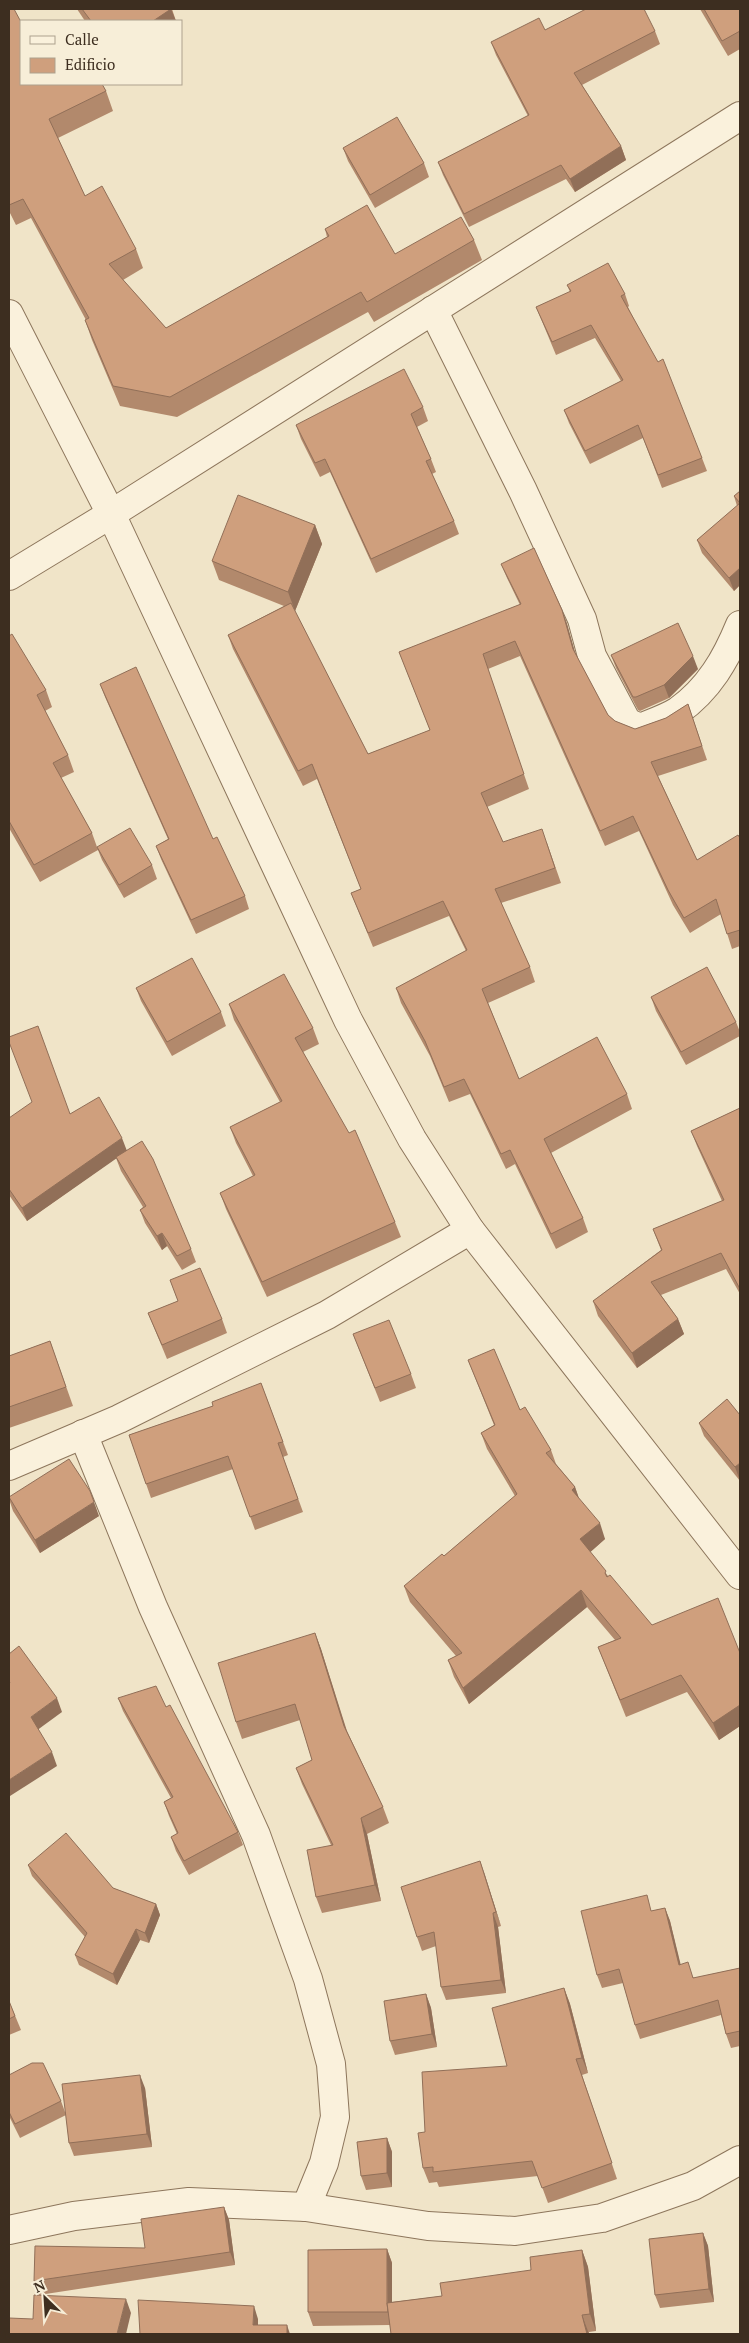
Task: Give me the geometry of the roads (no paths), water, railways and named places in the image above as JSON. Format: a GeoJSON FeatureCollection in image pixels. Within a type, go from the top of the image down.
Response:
{"type":"FeatureCollection","features":[{"type":"Feature","properties":{"kind":"street"},"geometry":{"type":"LineString","coordinates":[[9,576],[111,514],[740,116]]}},
{"type":"Feature","properties":{"kind":"street"},"geometry":{"type":"LineString","coordinates":[[433,310],[523,491],[582,619],[592,656],[627,722],[640,728],[677,712],[701,692],[726,657],[740,625]]}},
{"type":"Feature","properties":{"kind":"street"},"geometry":{"type":"LineString","coordinates":[[9,314],[111,514],[348,1020],[412,1139],[470,1230],[740,1575]]}},
{"type":"Feature","properties":{"kind":"street"},"geometry":{"type":"LineString","coordinates":[[9,1466],[119,1419],[327,1315],[470,1230]]}},
{"type":"Feature","properties":{"kind":"street"},"geometry":{"type":"LineString","coordinates":[[83,1434],[154,1606],[256,1835],[308,1979],[331,2064],[335,2117],[324,2163],[306,2208]]}},
{"type":"Feature","properties":{"kind":"street"},"geometry":{"type":"LineString","coordinates":[[9,2230],[74,2216],[189,2202],[306,2208],[428,2226],[515,2231],[602,2218],[692,2186],[740,2160]]}}]}
